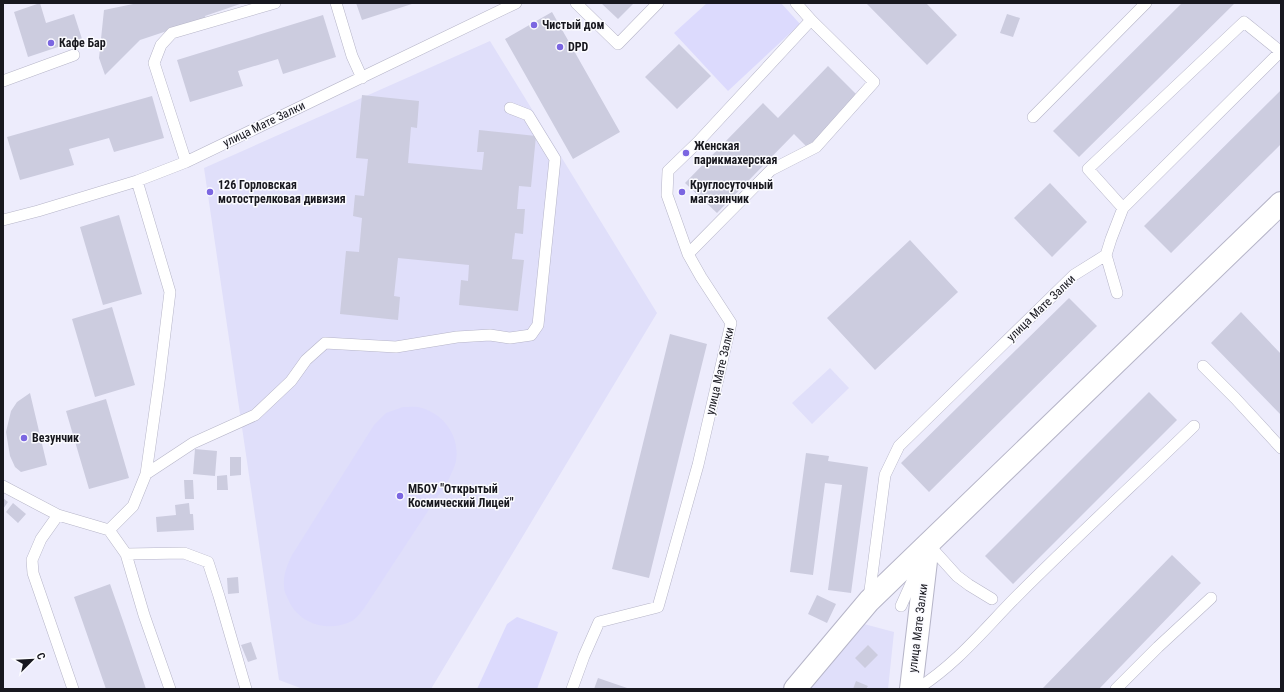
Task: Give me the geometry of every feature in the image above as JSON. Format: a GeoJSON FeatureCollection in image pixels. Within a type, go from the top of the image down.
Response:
{"type":"FeatureCollection","features":[{"type":"Feature","properties":{"kind":"street"},"geometry":{"type":"LineString","coordinates":[[796,689],[869,601],[1281,203]]}},
{"type":"Feature","properties":{"kind":"street","name":"улица Мате Залки"},"geometry":{"type":"LineString","coordinates":[[911,689],[928,544]]}},
{"type":"Feature","properties":{"kind":"lane"},"geometry":{"type":"LineString","coordinates":[[186,162],[154,63],[161,45],[172,33],[275,3]]}},
{"type":"Feature","properties":{"kind":"lane"},"geometry":{"type":"LineString","coordinates":[[336,3],[352,56],[362,78]]}},
{"type":"Feature","properties":{"kind":"lane","name":"улица Мате Залки"},"geometry":{"type":"LineString","coordinates":[[3,220],[137,181],[186,162],[516,3]]}},
{"type":"Feature","properties":{"kind":"lane"},"geometry":{"type":"LineString","coordinates":[[576,3],[618,44],[658,3]]}},
{"type":"Feature","properties":{"kind":"lane"},"geometry":{"type":"LineString","coordinates":[[688,254],[771,170],[816,147],[874,82],[811,20],[796,3]]}},
{"type":"Feature","properties":{"kind":"lane"},"geometry":{"type":"LineString","coordinates":[[1033,117],[1146,3]]}},
{"type":"Feature","properties":{"kind":"lane","name":"улица Мате Залки"},"geometry":{"type":"LineString","coordinates":[[572,689],[584,656],[599,622],[658,607],[698,465],[731,323],[688,254],[667,195],[668,171],[698,142],[811,20]]}},
{"type":"Feature","properties":{"kind":"lane"},"geometry":{"type":"LineString","coordinates":[[1117,293],[1106,255],[1123,208],[1281,51],[1244,22],[1088,169],[1123,208]]}},
{"type":"Feature","properties":{"kind":"lane"},"geometry":{"type":"LineString","coordinates":[[3,81],[74,55]]}},
{"type":"Feature","properties":{"kind":"lane"},"geometry":{"type":"LineString","coordinates":[[146,474],[193,443],[255,414],[291,381],[306,360],[325,343],[396,347],[457,337],[490,335],[510,338],[531,335],[538,325],[555,159],[528,115],[510,108]]}},
{"type":"Feature","properties":{"kind":"lane"},"geometry":{"type":"LineString","coordinates":[[109,530],[133,506],[146,474],[170,292],[137,181]]}},
{"type":"Feature","properties":{"kind":"lane","name":"улица Мате Залки"},"geometry":{"type":"LineString","coordinates":[[869,601],[885,475],[899,446],[1074,275],[1106,255]]}},
{"type":"Feature","properties":{"kind":"lane"},"geometry":{"type":"LineString","coordinates":[[1203,366],[1236,398],[1281,448]]}},
{"type":"Feature","properties":{"kind":"lane"},"geometry":{"type":"LineString","coordinates":[[917,689],[932,680],[957,659],[1019,594],[1194,426]]}},
{"type":"Feature","properties":{"kind":"lane"},"geometry":{"type":"LineString","coordinates":[[3,486],[58,515],[109,530],[126,554],[144,615],[170,689]]}},
{"type":"Feature","properties":{"kind":"lane"},"geometry":{"type":"LineString","coordinates":[[58,515],[41,539],[32,560],[33,573],[73,689]]}},
{"type":"Feature","properties":{"kind":"lane"},"geometry":{"type":"LineString","coordinates":[[901,606],[928,544],[957,576],[969,586],[992,599]]}},
{"type":"Feature","properties":{"kind":"lane"},"geometry":{"type":"LineString","coordinates":[[126,554],[184,553],[208,562],[246,689]]}},
{"type":"Feature","properties":{"kind":"lane"},"geometry":{"type":"LineString","coordinates":[[1116,689],[1158,647],[1211,598]]}},
{"type":"Feature","properties":{"kind":"shaded area"},"geometry":{"type":"Polygon","coordinates":[[[707,3],[781,3],[800,24],[728,91],[674,33],[707,3]]]}},
{"type":"Feature","properties":{"kind":"shaded area","name":"МБОУ \"Открытый Космический Лицей\""},"geometry":{"type":"Polygon","coordinates":[[[490,41],[657,313],[431,689],[303,689],[279,680],[204,168],[490,41]]]}},
{"type":"Feature","properties":{"kind":"shaded area"},"geometry":{"type":"Polygon","coordinates":[[[830,368],[849,388],[812,424],[792,403],[830,368]]]}},
{"type":"Feature","properties":{"kind":"shaded area"},"geometry":{"type":"Polygon","coordinates":[[[403,407],[422,408],[438,416],[444,422],[449,428],[456,444],[457,452],[454,468],[449,479],[357,617],[343,625],[324,626],[315,624],[299,615],[293,608],[286,594],[284,588],[284,578],[288,563],[374,425],[386,413],[403,407]]]}},
{"type":"Feature","properties":{"kind":"shaded area"},"geometry":{"type":"Polygon","coordinates":[[[517,617],[558,632],[537,689],[477,689],[507,624],[517,617]]]}},
{"type":"Feature","properties":{"kind":"shaded area"},"geometry":{"type":"Polygon","coordinates":[[[864,624],[894,632],[888,689],[810,689],[864,624]]]}},
{"type":"Feature","properties":{"kind":"building"},"geometry":{"type":"Polygon","coordinates":[[[40,3],[46,23],[74,14],[82,39],[28,57],[14,12],[40,3]]]}},
{"type":"Feature","properties":{"kind":"building"},"geometry":{"type":"Polygon","coordinates":[[[138,3],[243,3],[205,16],[206,18],[140,40],[105,75],[99,58],[104,10],[138,3]]]}},
{"type":"Feature","properties":{"kind":"building"},"geometry":{"type":"Polygon","coordinates":[[[356,3],[415,3],[362,20],[356,3]]]}},
{"type":"Feature","properties":{"kind":"building"},"geometry":{"type":"Polygon","coordinates":[[[601,3],[634,3],[618,19],[601,3]]]}},
{"type":"Feature","properties":{"kind":"building"},"geometry":{"type":"Polygon","coordinates":[[[866,3],[926,3],[957,35],[927,65],[866,3]]]}},
{"type":"Feature","properties":{"kind":"building"},"geometry":{"type":"Polygon","coordinates":[[[1182,3],[1235,3],[1079,157],[1053,131],[1182,3]]]}},
{"type":"Feature","properties":{"kind":"building"},"geometry":{"type":"Polygon","coordinates":[[[552,12],[620,132],[573,159],[505,39],[552,12]]]}},
{"type":"Feature","properties":{"kind":"building"},"geometry":{"type":"Polygon","coordinates":[[[1007,14],[1020,18],[1013,37],[1000,33],[1007,14]]]}},
{"type":"Feature","properties":{"kind":"building"},"geometry":{"type":"Polygon","coordinates":[[[323,15],[336,57],[283,74],[278,59],[238,71],[243,86],[190,102],[177,60],[323,15]]]}},
{"type":"Feature","properties":{"kind":"building"},"geometry":{"type":"Polygon","coordinates":[[[679,44],[711,76],[677,109],[645,77],[679,44]]]}},
{"type":"Feature","properties":{"kind":"building"},"geometry":{"type":"Polygon","coordinates":[[[828,66],[858,96],[808,148],[794,134],[717,213],[685,183],[763,103],[778,118],[828,66]]]}},
{"type":"Feature","properties":{"kind":"building"},"geometry":{"type":"Polygon","coordinates":[[[1281,90],[1281,144],[1171,253],[1144,226],[1281,90]]]}},
{"type":"Feature","properties":{"kind":"building"},"geometry":{"type":"Polygon","coordinates":[[[362,95],[419,101],[417,128],[411,127],[408,163],[482,170],[484,152],[477,152],[479,130],[536,136],[531,187],[519,186],[517,209],[525,209],[523,234],[515,233],[512,259],[524,260],[518,311],[459,305],[461,280],[468,281],[469,265],[398,258],[394,296],[400,297],[398,320],[340,314],[346,251],[359,252],[362,218],[353,216],[355,195],[364,196],[368,159],[356,158],[362,95]]]}},
{"type":"Feature","properties":{"kind":"building"},"geometry":{"type":"Polygon","coordinates":[[[152,96],[164,138],[114,152],[109,138],[69,149],[74,165],[20,180],[7,137],[152,96]]]}},
{"type":"Feature","properties":{"kind":"building"},"geometry":{"type":"Polygon","coordinates":[[[1050,183],[1087,222],[1052,257],[1014,218],[1050,183]]]}},
{"type":"Feature","properties":{"kind":"building"},"geometry":{"type":"Polygon","coordinates":[[[119,215],[142,294],[103,305],[80,227],[119,215]]]}},
{"type":"Feature","properties":{"kind":"building"},"geometry":{"type":"Polygon","coordinates":[[[910,240],[958,292],[875,370],[827,318],[910,240]]]}},
{"type":"Feature","properties":{"kind":"building"},"geometry":{"type":"Polygon","coordinates":[[[1069,298],[1097,326],[929,492],[901,463],[1069,298]]]}},
{"type":"Feature","properties":{"kind":"building"},"geometry":{"type":"Polygon","coordinates":[[[112,307],[135,385],[95,397],[72,319],[112,307]]]}},
{"type":"Feature","properties":{"kind":"building"},"geometry":{"type":"Polygon","coordinates":[[[1241,312],[1281,354],[1281,415],[1211,343],[1241,312]]]}},
{"type":"Feature","properties":{"kind":"building"},"geometry":{"type":"Polygon","coordinates":[[[670,334],[707,344],[649,578],[612,569],[670,334]]]}},
{"type":"Feature","properties":{"kind":"building"},"geometry":{"type":"Polygon","coordinates":[[[1149,392],[1177,420],[1013,584],[985,556],[1149,392]]]}},
{"type":"Feature","properties":{"kind":"building","name":"Везунчик"},"geometry":{"type":"Polygon","coordinates":[[[30,393],[47,465],[21,472],[15,467],[10,456],[6,432],[11,411],[17,402],[30,393]]]}},
{"type":"Feature","properties":{"kind":"building"},"geometry":{"type":"Polygon","coordinates":[[[106,399],[129,478],[89,489],[66,411],[106,399]]]}},
{"type":"Feature","properties":{"kind":"building"},"geometry":{"type":"Polygon","coordinates":[[[195,449],[217,451],[215,476],[193,474],[195,449]]]}},
{"type":"Feature","properties":{"kind":"building"},"geometry":{"type":"Polygon","coordinates":[[[806,453],[829,456],[828,461],[868,467],[851,593],[828,590],[842,485],[825,483],[813,575],[790,572],[806,453]]]}},
{"type":"Feature","properties":{"kind":"building"},"geometry":{"type":"Polygon","coordinates":[[[230,457],[241,457],[241,475],[230,476],[230,457]]]}},
{"type":"Feature","properties":{"kind":"building"},"geometry":{"type":"Polygon","coordinates":[[[227,475],[228,490],[217,490],[217,476],[227,475]]]}},
{"type":"Feature","properties":{"kind":"building"},"geometry":{"type":"Polygon","coordinates":[[[184,480],[193,480],[194,499],[185,499],[184,480]]]}},
{"type":"Feature","properties":{"kind":"building"},"geometry":{"type":"Polygon","coordinates":[[[3,498],[8,502],[3,509],[3,498]]]}},
{"type":"Feature","properties":{"kind":"building"},"geometry":{"type":"Polygon","coordinates":[[[13,503],[26,514],[18,523],[6,512],[13,503]]]}},
{"type":"Feature","properties":{"kind":"building"},"geometry":{"type":"Polygon","coordinates":[[[189,503],[190,514],[193,514],[194,530],[157,532],[156,517],[176,515],[175,505],[189,503]]]}},
{"type":"Feature","properties":{"kind":"building"},"geometry":{"type":"Polygon","coordinates":[[[1172,555],[1201,583],[1099,689],[1042,689],[1172,555]]]}},
{"type":"Feature","properties":{"kind":"building"},"geometry":{"type":"Polygon","coordinates":[[[238,577],[239,593],[228,594],[227,578],[238,577]]]}},
{"type":"Feature","properties":{"kind":"building"},"geometry":{"type":"Polygon","coordinates":[[[110,584],[146,689],[106,689],[74,597],[110,584]]]}},
{"type":"Feature","properties":{"kind":"building"},"geometry":{"type":"Polygon","coordinates":[[[817,595],[836,604],[827,623],[808,614],[817,595]]]}},
{"type":"Feature","properties":{"kind":"building"},"geometry":{"type":"Polygon","coordinates":[[[251,642],[257,659],[248,662],[241,645],[251,642]]]}},
{"type":"Feature","properties":{"kind":"building"},"geometry":{"type":"Polygon","coordinates":[[[868,645],[878,655],[865,668],[855,658],[868,645]]]}},
{"type":"Feature","properties":{"kind":"building"},"geometry":{"type":"Polygon","coordinates":[[[598,678],[630,689],[594,689],[598,678]]]}},
{"type":"Feature","properties":{"kind":"building"},"geometry":{"type":"Polygon","coordinates":[[[856,681],[868,686],[866,689],[853,689],[856,681]]]}},
{"type":"Feature","properties":{"kind":"place","name":"Чистый дом"},"geometry":{"type":"Point","coordinates":[534,25]}},
{"type":"Feature","properties":{"kind":"place","name":"Кафе Бар"},"geometry":{"type":"Point","coordinates":[51,43]}},
{"type":"Feature","properties":{"kind":"place","name":"DPD"},"geometry":{"type":"Point","coordinates":[560,47]}},
{"type":"Feature","properties":{"kind":"place","name":"Женская парикмахерская"},"geometry":{"type":"Point","coordinates":[686,153]}},
{"type":"Feature","properties":{"kind":"place","name":"126 Горловская мотострелковая дивизия"},"geometry":{"type":"Point","coordinates":[210,192]}},
{"type":"Feature","properties":{"kind":"place","name":"Круглосуточный магазинчик"},"geometry":{"type":"Point","coordinates":[682,192]}},
{"type":"Feature","properties":{"kind":"place","name":"Везунчик"},"geometry":{"type":"Point","coordinates":[24,438]}},
{"type":"Feature","properties":{"kind":"place","name":"МБОУ \"Открытый Космический Лицей\""},"geometry":{"type":"Point","coordinates":[400,496]}}]}
